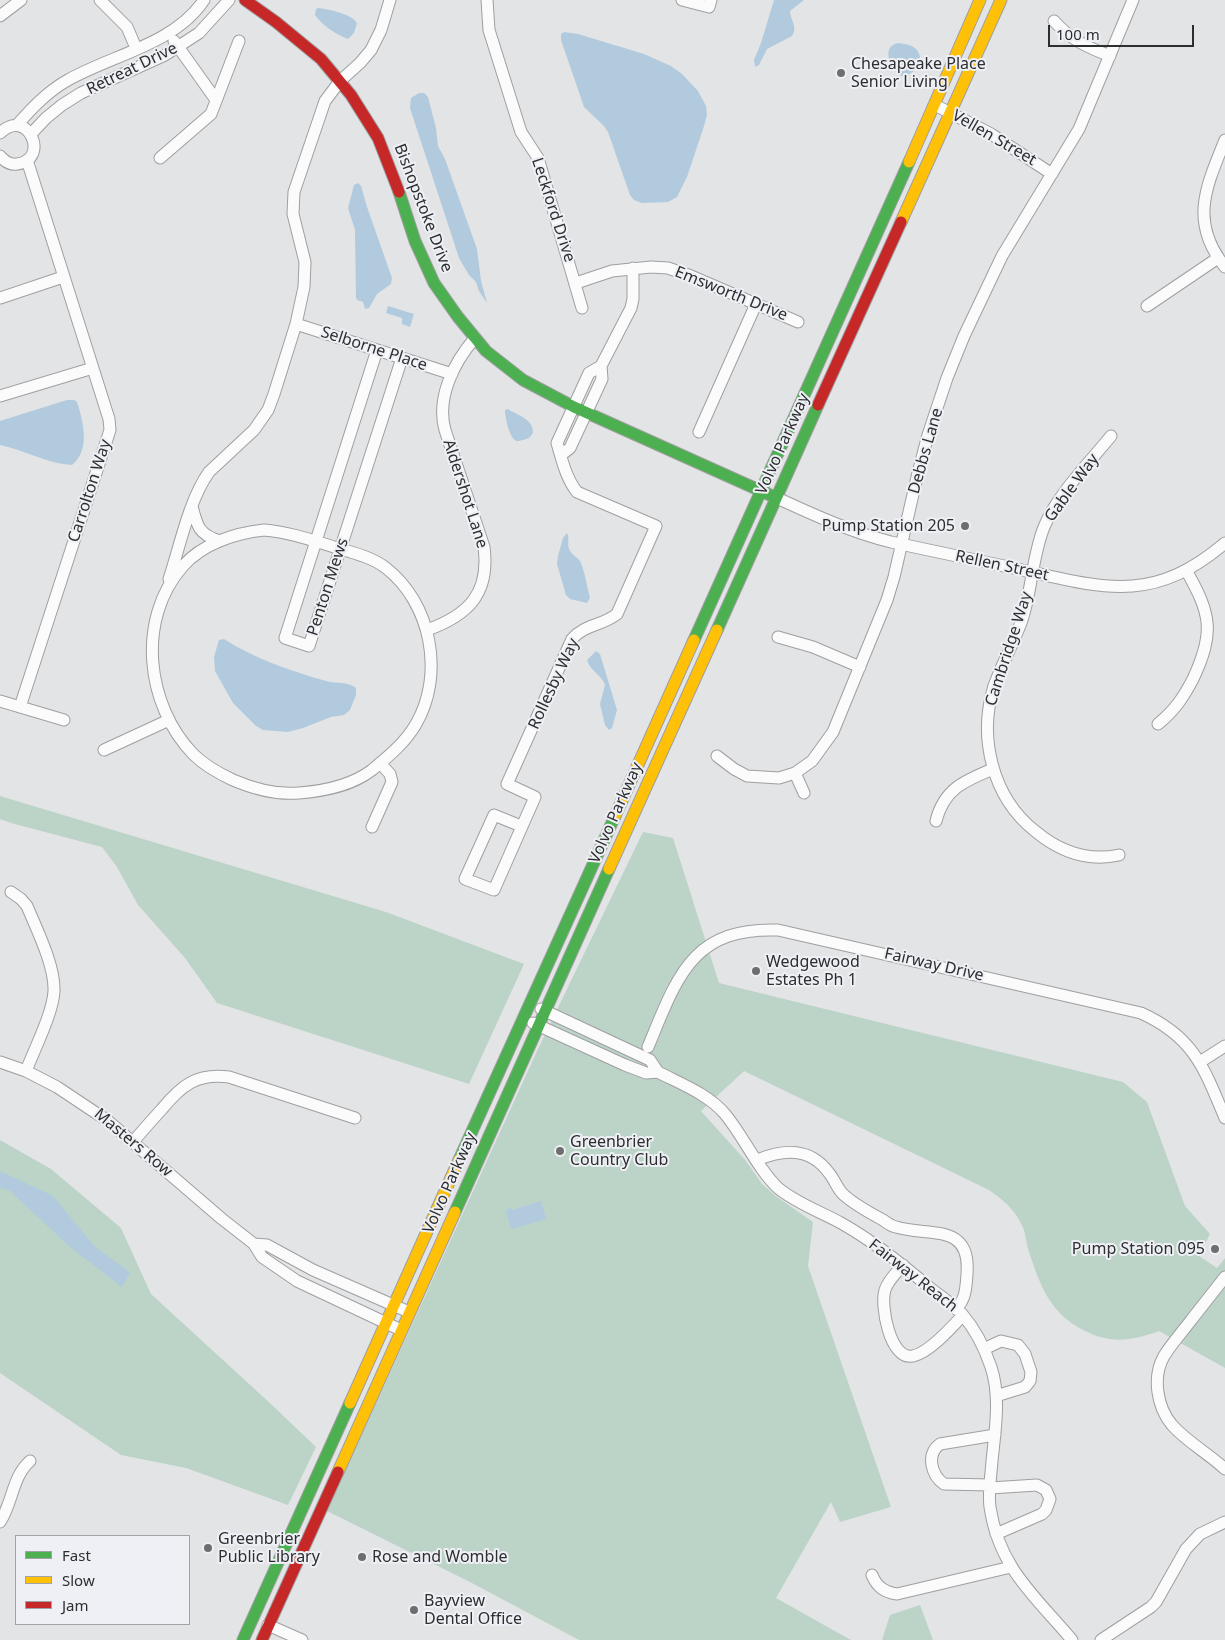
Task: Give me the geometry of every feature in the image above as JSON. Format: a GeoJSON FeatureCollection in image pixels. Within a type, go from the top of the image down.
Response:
{"type":"FeatureCollection","features":[{"type":"Feature","properties":{"kind":"main road","name":"Bishopstoke Drive"},"geometry":{"type":"LineString","coordinates":[[245,0],[276,22],[321,59],[351,95],[378,138],[394,177],[415,241],[434,283],[458,317],[486,351],[523,380],[574,407],[777,498]]}},
{"type":"Feature","properties":{"kind":"main road","name":"Volvo Parkway"},"geometry":{"type":"LineString","coordinates":[[243,1640],[531,1004],[980,0]]}},
{"type":"Feature","properties":{"kind":"main road","name":"Volvo Parkway"},"geometry":{"type":"LineString","coordinates":[[262,1640],[1001,0]]}},
{"type":"Feature","properties":{"kind":"street"},"geometry":{"type":"LineString","coordinates":[[0,16],[21,0]]}},
{"type":"Feature","properties":{"kind":"street"},"geometry":{"type":"LineString","coordinates":[[100,0],[127,27],[136,48]]}},
{"type":"Feature","properties":{"kind":"street","name":"Retreat Drive"},"geometry":{"type":"LineString","coordinates":[[17,125],[31,109],[68,80],[168,34],[197,10],[204,0]]}},
{"type":"Feature","properties":{"kind":"street","name":"Retreat Drive"},"geometry":{"type":"LineString","coordinates":[[31,134],[46,118],[81,93],[165,55],[199,33],[229,0]]}},
{"type":"Feature","properties":{"kind":"street"},"geometry":{"type":"LineString","coordinates":[[167,588],[184,565],[205,548],[238,534],[264,530],[290,533],[341,549],[384,566],[413,599],[421,613],[427,630],[431,661],[429,683],[418,722],[389,757],[361,777],[346,784],[330,789],[294,793],[260,790],[226,776],[204,763],[182,741],[168,720],[156,687],[152,657],[152,640],[155,626],[192,506],[199,488],[209,472],[254,430],[264,416],[274,394],[296,324],[304,287],[305,262],[292,214],[294,192],[320,110],[325,100],[340,81],[371,50],[381,30],[390,0]]}},
{"type":"Feature","properties":{"kind":"street","name":"Leckford Drive"},"geometry":{"type":"LineString","coordinates":[[487,0],[489,30],[521,132],[538,158],[582,308]]}},
{"type":"Feature","properties":{"kind":"street"},"geometry":{"type":"LineString","coordinates":[[682,0],[708,8],[711,0]]}},
{"type":"Feature","properties":{"kind":"street","name":"Debbs Lane"},"geometry":{"type":"LineString","coordinates":[[717,756],[747,776],[779,778],[795,773],[812,761],[833,732],[887,600],[928,435],[947,378],[964,336],[1002,256],[1079,129],[1133,0]]}},
{"type":"Feature","properties":{"kind":"street"},"geometry":{"type":"LineString","coordinates":[[1054,21],[1078,43],[1110,56]]}},
{"type":"Feature","properties":{"kind":"street"},"geometry":{"type":"LineString","coordinates":[[168,34],[216,100]]}},
{"type":"Feature","properties":{"kind":"street"},"geometry":{"type":"LineString","coordinates":[[160,158],[211,114],[239,41]]}},
{"type":"Feature","properties":{"kind":"street","name":"Vellen Street"},"geometry":{"type":"LineString","coordinates":[[935,104],[991,134],[1052,174]]}},
{"type":"Feature","properties":{"kind":"street"},"geometry":{"type":"LineString","coordinates":[[0,133],[6,128],[17,125],[23,127],[31,134],[34,145],[31,156],[27,160],[15,164],[8,163],[0,156]]}},
{"type":"Feature","properties":{"kind":"street"},"geometry":{"type":"LineString","coordinates":[[1146,306],[1221,263],[1214,251],[1205,227],[1204,197],[1225,140]]}},
{"type":"Feature","properties":{"kind":"street","name":"Carrolton Way"},"geometry":{"type":"LineString","coordinates":[[20,707],[110,430],[109,419],[27,160]]}},
{"type":"Feature","properties":{"kind":"street"},"geometry":{"type":"LineString","coordinates":[[561,455],[570,448],[602,380],[602,366],[631,308],[633,298],[632,268]]}},
{"type":"Feature","properties":{"kind":"street","name":"Emsworth Drive"},"geometry":{"type":"LineString","coordinates":[[576,283],[612,271],[632,268],[668,268],[798,322]]}},
{"type":"Feature","properties":{"kind":"street"},"geometry":{"type":"LineString","coordinates":[[0,298],[63,278]]}},
{"type":"Feature","properties":{"kind":"street"},"geometry":{"type":"LineString","coordinates":[[699,432],[756,304]]}},
{"type":"Feature","properties":{"kind":"street","name":"Selborne Place"},"geometry":{"type":"LineString","coordinates":[[296,324],[452,374]]}},
{"type":"Feature","properties":{"kind":"street","name":"Aldershot Lane"},"geometry":{"type":"LineString","coordinates":[[427,630],[462,614],[477,594],[484,578],[486,562],[484,547],[442,420],[442,404],[452,374],[463,352],[475,338]]}},
{"type":"Feature","properties":{"kind":"street","name":"Penton Mews"},"geometry":{"type":"LineString","coordinates":[[377,350],[285,638],[310,646],[402,358]]}},
{"type":"Feature","properties":{"kind":"street","name":"Rollesby Way"},"geometry":{"type":"LineString","coordinates":[[521,826],[494,815],[465,879],[494,890],[534,796],[507,784],[514,768],[572,639],[580,630],[610,620],[617,614],[656,526],[577,492],[570,483],[557,443],[589,373],[602,366]]}},
{"type":"Feature","properties":{"kind":"street"},"geometry":{"type":"LineString","coordinates":[[0,396],[92,368]]}},
{"type":"Feature","properties":{"kind":"street","name":"Gable Way"},"geometry":{"type":"LineString","coordinates":[[1033,573],[1044,528],[1052,510],[1111,436]]}},
{"type":"Feature","properties":{"kind":"street","name":"Rellen Street"},"geometry":{"type":"LineString","coordinates":[[777,498],[850,530],[902,545],[1087,584],[1117,587],[1137,586],[1154,582],[1186,570],[1207,558],[1225,543]]}},
{"type":"Feature","properties":{"kind":"street"},"geometry":{"type":"LineString","coordinates":[[192,506],[196,523],[202,532],[210,538],[220,541]]}},
{"type":"Feature","properties":{"kind":"street"},"geometry":{"type":"LineString","coordinates":[[1158,724],[1176,708],[1184,696],[1200,664],[1206,646],[1208,632],[1205,608],[1186,570]]}},
{"type":"Feature","properties":{"kind":"street","name":"Cambridge Way"},"geometry":{"type":"LineString","coordinates":[[1033,573],[1022,619],[990,702],[987,739],[994,769],[1006,797],[1014,809],[1026,824],[1045,839],[1058,847],[1084,857],[1097,858],[1118,855]]}},
{"type":"Feature","properties":{"kind":"street"},"geometry":{"type":"LineString","coordinates":[[778,637],[813,647],[860,666]]}},
{"type":"Feature","properties":{"kind":"street"},"geometry":{"type":"LineString","coordinates":[[0,700],[64,720]]}},
{"type":"Feature","properties":{"kind":"street"},"geometry":{"type":"LineString","coordinates":[[104,750],[168,720]]}},
{"type":"Feature","properties":{"kind":"street"},"geometry":{"type":"LineString","coordinates":[[372,827],[392,782],[390,774],[380,763]]}},
{"type":"Feature","properties":{"kind":"street"},"geometry":{"type":"LineString","coordinates":[[936,822],[940,806],[955,788],[994,769]]}},
{"type":"Feature","properties":{"kind":"street"},"geometry":{"type":"LineString","coordinates":[[795,773],[804,793]]}},
{"type":"Feature","properties":{"kind":"street"},"geometry":{"type":"LineString","coordinates":[[11,892],[22,898],[28,906],[52,969],[54,980],[54,992],[49,1014],[26,1071]]}},
{"type":"Feature","properties":{"kind":"street","name":"Fairway Drive"},"geometry":{"type":"LineString","coordinates":[[648,1047],[672,990],[689,963],[722,938],[757,929],[778,930],[1141,1014],[1157,1021],[1189,1046],[1200,1062],[1225,1118]]}},
{"type":"Feature","properties":{"kind":"street","name":"Fairway Reach"},"geometry":{"type":"LineString","coordinates":[[531,1004],[650,1060],[658,1072],[688,1087],[717,1106],[735,1128],[767,1176],[780,1189],[868,1240],[903,1265],[959,1312],[984,1349],[992,1370],[997,1410],[990,1486],[990,1507],[996,1534],[1011,1566],[1023,1585],[1072,1640]]}},
{"type":"Feature","properties":{"kind":"street","name":"Fairway Reach"},"geometry":{"type":"LineString","coordinates":[[524,1019],[624,1065],[646,1073],[658,1072]]}},
{"type":"Feature","properties":{"kind":"street"},"geometry":{"type":"LineString","coordinates":[[1200,1062],[1225,1046]]}},
{"type":"Feature","properties":{"kind":"street","name":"Masters Row"},"geometry":{"type":"LineString","coordinates":[[0,1062],[26,1071],[84,1103],[254,1244],[262,1257],[297,1281],[401,1330]]}},
{"type":"Feature","properties":{"kind":"street"},"geometry":{"type":"LineString","coordinates":[[133,1142],[177,1092],[192,1081],[210,1076],[229,1077],[355,1118]]}},
{"type":"Feature","properties":{"kind":"street"},"geometry":{"type":"LineString","coordinates":[[757,1160],[782,1152],[793,1152],[808,1156],[824,1166],[843,1194],[893,1226],[944,1233],[953,1237],[962,1246],[968,1262],[966,1292],[959,1312],[944,1336],[915,1356],[908,1357],[902,1354],[894,1345],[882,1302],[886,1286],[903,1265]]}},
{"type":"Feature","properties":{"kind":"street","name":"Masters Row"},"geometry":{"type":"LineString","coordinates":[[254,1244],[266,1245],[313,1270],[409,1312]]}},
{"type":"Feature","properties":{"kind":"street"},"geometry":{"type":"LineString","coordinates":[[1225,1277],[1164,1356],[1158,1385],[1160,1403],[1172,1425],[1225,1469]]}},
{"type":"Feature","properties":{"kind":"street"},"geometry":{"type":"LineString","coordinates":[[984,1349],[1000,1341],[1018,1345],[1025,1354],[1031,1372],[1030,1380],[1024,1387],[996,1396]]}},
{"type":"Feature","properties":{"kind":"street"},"geometry":{"type":"LineString","coordinates":[[995,1434],[940,1444],[932,1454],[931,1461],[935,1475],[944,1484],[990,1486],[1037,1485],[1046,1490],[1050,1499],[1046,1510],[1042,1514],[996,1534]]}},
{"type":"Feature","properties":{"kind":"street"},"geometry":{"type":"LineString","coordinates":[[0,1522],[9,1506],[19,1474],[30,1461]]}},
{"type":"Feature","properties":{"kind":"street"},"geometry":{"type":"LineString","coordinates":[[1101,1640],[1151,1607],[1156,1602],[1186,1549],[1200,1534],[1225,1522]]}},
{"type":"Feature","properties":{"kind":"street"},"geometry":{"type":"LineString","coordinates":[[872,1575],[881,1589],[897,1594],[1011,1566]]}},
{"type":"Feature","properties":{"kind":"street"},"geometry":{"type":"LineString","coordinates":[[268,1625],[302,1640]]}},
{"type":"Feature","properties":{"kind":"green space"},"geometry":{"type":"Polygon","coordinates":[[[0,796],[386,912],[524,964],[469,1084],[217,1003],[185,958],[138,905],[117,867],[102,847],[0,819],[0,796]]]}},
{"type":"Feature","properties":{"kind":"green space","name":"Greenbrier Country Club"},"geometry":{"type":"Polygon","coordinates":[[[643,832],[673,838],[719,983],[1123,1082],[1147,1102],[1185,1206],[1210,1234],[1199,1256],[1217,1268],[1225,1258],[1225,1368],[1159,1331],[1122,1340],[1104,1338],[1073,1324],[1054,1307],[1042,1286],[1028,1249],[1024,1230],[1014,1212],[989,1190],[744,1071],[701,1111],[746,1161],[762,1184],[813,1222],[808,1266],[891,1507],[840,1522],[831,1502],[776,1598],[851,1640],[579,1640],[470,1582],[327,1511],[537,1051],[643,832]]]}},
{"type":"Feature","properties":{"kind":"green space"},"geometry":{"type":"Polygon","coordinates":[[[0,1140],[51,1169],[121,1228],[151,1294],[316,1447],[288,1505],[186,1468],[121,1455],[0,1373],[0,1140]]]}},
{"type":"Feature","properties":{"kind":"green space"},"geometry":{"type":"Polygon","coordinates":[[[920,1605],[933,1640],[882,1640],[890,1615],[920,1605]]]}},
{"type":"Feature","properties":{"kind":"water"},"geometry":{"type":"Polygon","coordinates":[[[774,0],[804,0],[790,11],[794,26],[792,36],[767,49],[759,65],[755,67],[754,60],[774,0]]]}},
{"type":"Feature","properties":{"kind":"water"},"geometry":{"type":"Polygon","coordinates":[[[316,9],[340,12],[350,17],[357,23],[354,33],[348,39],[338,35],[315,15],[316,9]]]}},
{"type":"Feature","properties":{"kind":"water"},"geometry":{"type":"Polygon","coordinates":[[[564,32],[578,34],[644,54],[671,66],[682,74],[698,91],[706,106],[707,115],[687,177],[677,197],[668,202],[642,203],[634,200],[630,195],[608,132],[584,107],[561,40],[561,34],[564,32]]]}},
{"type":"Feature","properties":{"kind":"water"},"geometry":{"type":"Polygon","coordinates":[[[898,43],[913,47],[919,55],[919,64],[910,74],[901,76],[891,64],[888,53],[889,49],[898,43]]]}},
{"type":"Feature","properties":{"kind":"water"},"geometry":{"type":"Polygon","coordinates":[[[419,93],[424,93],[428,97],[436,128],[438,146],[445,159],[477,249],[481,281],[487,303],[479,291],[476,282],[469,275],[459,258],[410,108],[411,98],[419,93]]]}},
{"type":"Feature","properties":{"kind":"water"},"geometry":{"type":"Polygon","coordinates":[[[358,183],[361,186],[392,278],[391,284],[377,294],[369,308],[365,309],[363,302],[357,300],[356,297],[355,230],[348,208],[354,185],[358,183]]]}},
{"type":"Feature","properties":{"kind":"water"},"geometry":{"type":"Polygon","coordinates":[[[388,306],[414,314],[410,327],[402,324],[402,318],[386,313],[388,306]]]}},
{"type":"Feature","properties":{"kind":"water"},"geometry":{"type":"Polygon","coordinates":[[[67,400],[77,402],[84,435],[82,452],[72,465],[45,460],[0,445],[0,421],[67,400]]]}},
{"type":"Feature","properties":{"kind":"water"},"geometry":{"type":"Polygon","coordinates":[[[508,409],[528,421],[533,433],[529,438],[517,441],[514,439],[506,418],[505,410],[508,409]]]}},
{"type":"Feature","properties":{"kind":"water"},"geometry":{"type":"Polygon","coordinates":[[[567,533],[569,549],[580,561],[583,570],[590,598],[587,603],[570,599],[566,595],[557,564],[563,538],[567,533]]]}},
{"type":"Feature","properties":{"kind":"water"},"geometry":{"type":"Polygon","coordinates":[[[224,639],[248,653],[287,669],[326,681],[353,686],[356,688],[356,695],[350,710],[344,715],[331,717],[288,732],[263,730],[256,726],[233,703],[215,671],[214,657],[219,640],[224,639]]]}},
{"type":"Feature","properties":{"kind":"water"},"geometry":{"type":"Polygon","coordinates":[[[596,651],[600,654],[617,710],[612,728],[609,730],[605,725],[600,704],[605,685],[588,664],[587,660],[596,651]]]}},
{"type":"Feature","properties":{"kind":"water"},"geometry":{"type":"Polygon","coordinates":[[[0,1171],[53,1196],[95,1247],[130,1272],[122,1287],[70,1247],[9,1190],[0,1188],[0,1171]]]}},
{"type":"Feature","properties":{"kind":"water"},"geometry":{"type":"Polygon","coordinates":[[[541,1201],[546,1219],[511,1229],[507,1209],[511,1208],[512,1210],[541,1201]]]}},
{"type":"Feature","properties":{"kind":"traffic: fast"},"geometry":{"type":"LineString","coordinates":[[694,640],[909,162]]}},
{"type":"Feature","properties":{"kind":"traffic: fast"},"geometry":{"type":"LineString","coordinates":[[399,192],[415,241],[434,283],[458,317],[486,351],[523,380],[574,407],[770,495]]}},
{"type":"Feature","properties":{"kind":"traffic: fast"},"geometry":{"type":"LineString","coordinates":[[717,630],[818,405]]}},
{"type":"Feature","properties":{"kind":"traffic: fast"},"geometry":{"type":"LineString","coordinates":[[459,1160],[615,816]]}},
{"type":"Feature","properties":{"kind":"traffic: fast"},"geometry":{"type":"LineString","coordinates":[[455,1212],[609,869]]}},
{"type":"Feature","properties":{"kind":"traffic: fast"},"geometry":{"type":"LineString","coordinates":[[243,1640],[350,1403]]}},
{"type":"Feature","properties":{"kind":"traffic: slow"},"geometry":{"type":"LineString","coordinates":[[909,162],[980,0]]}},
{"type":"Feature","properties":{"kind":"traffic: slow"},"geometry":{"type":"LineString","coordinates":[[901,222],[1001,0]]}},
{"type":"Feature","properties":{"kind":"traffic: slow"},"geometry":{"type":"LineString","coordinates":[[609,869],[717,630]]}},
{"type":"Feature","properties":{"kind":"traffic: slow"},"geometry":{"type":"LineString","coordinates":[[615,816],[694,640]]}},
{"type":"Feature","properties":{"kind":"traffic: slow"},"geometry":{"type":"LineString","coordinates":[[350,1403],[459,1160]]}},
{"type":"Feature","properties":{"kind":"traffic: slow"},"geometry":{"type":"LineString","coordinates":[[338,1472],[455,1212]]}},
{"type":"Feature","properties":{"kind":"traffic: jam"},"geometry":{"type":"LineString","coordinates":[[245,0],[276,22],[321,59],[351,95],[378,138],[399,192]]}},
{"type":"Feature","properties":{"kind":"traffic: jam"},"geometry":{"type":"LineString","coordinates":[[818,405],[901,222]]}},
{"type":"Feature","properties":{"kind":"traffic: jam"},"geometry":{"type":"LineString","coordinates":[[262,1640],[338,1472]]}},
{"type":"Feature","properties":{"kind":"place","name":"Chesapeake Place Senior Living"},"geometry":{"type":"Point","coordinates":[841,73]}},
{"type":"Feature","properties":{"kind":"place","name":"Pump Station 205"},"geometry":{"type":"Point","coordinates":[965,526]}},
{"type":"Feature","properties":{"kind":"place","name":"Wedgewood Estates Ph 1"},"geometry":{"type":"Point","coordinates":[756,971]}},
{"type":"Feature","properties":{"kind":"place","name":"Greenbrier Country Club"},"geometry":{"type":"Point","coordinates":[560,1151]}},
{"type":"Feature","properties":{"kind":"place","name":"Pump Station 095"},"geometry":{"type":"Point","coordinates":[1215,1249]}},
{"type":"Feature","properties":{"kind":"place","name":"Greenbrier Public Library"},"geometry":{"type":"Point","coordinates":[208,1548]}},
{"type":"Feature","properties":{"kind":"place","name":"Rose and Womble"},"geometry":{"type":"Point","coordinates":[362,1557]}},
{"type":"Feature","properties":{"kind":"place","name":"Bayview Dental Office"},"geometry":{"type":"Point","coordinates":[414,1610]}}]}
